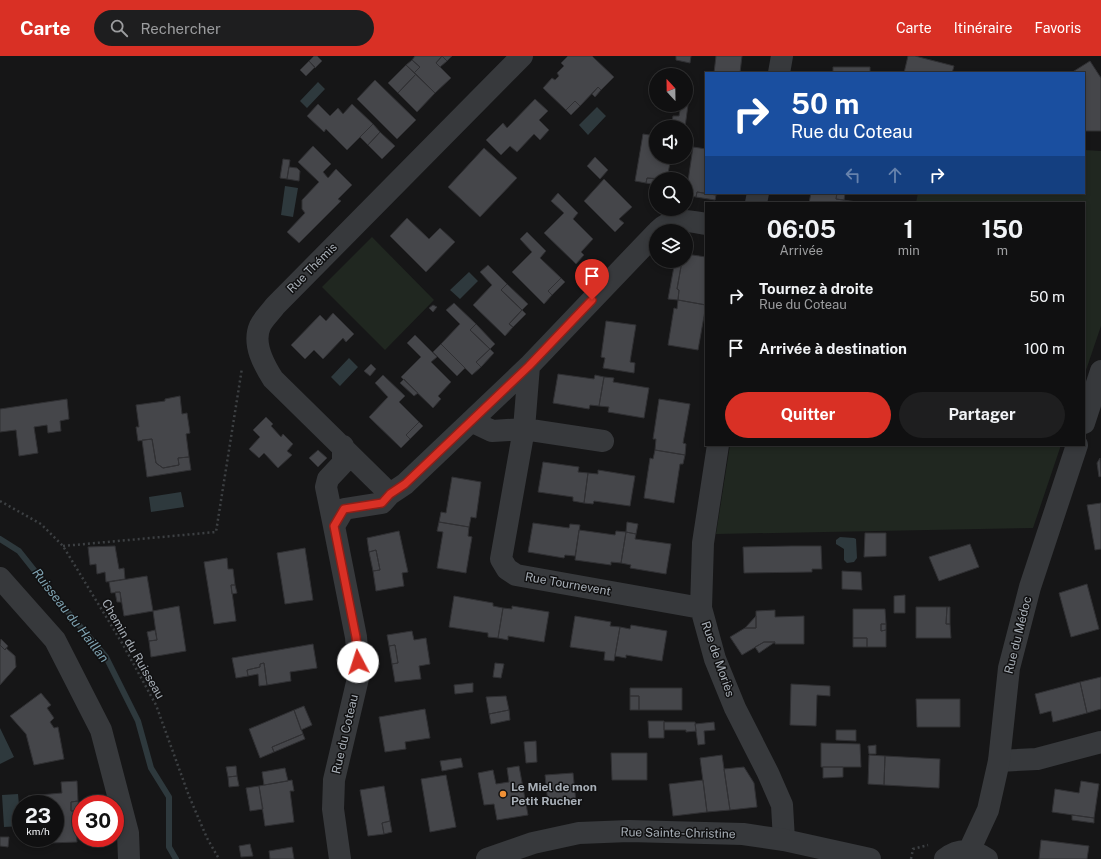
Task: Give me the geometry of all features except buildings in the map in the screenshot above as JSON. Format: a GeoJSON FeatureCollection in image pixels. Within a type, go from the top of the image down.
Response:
{"type":"FeatureCollection","features":[{"type":"Feature","properties":{"kind":"street","name":"Rue Thémis"},"geometry":{"type":"LineString","coordinates":[[390,494],[343,446],[273,379],[264,364],[259,350],[257,336],[260,326],[275,306],[522,56]]}},
{"type":"Feature","properties":{"kind":"street"},"geometry":{"type":"LineString","coordinates":[[779,72],[782,56]]}},
{"type":"Feature","properties":{"kind":"street"},"geometry":{"type":"LineString","coordinates":[[668,224],[680,220],[705,224]]}},
{"type":"Feature","properties":{"kind":"street"},"geometry":{"type":"LineString","coordinates":[[334,526],[344,509],[382,503],[390,494],[405,484],[529,366],[649,241]]}},
{"type":"Feature","properties":{"kind":"street","name":"Rue Tournevent"},"geometry":{"type":"LineString","coordinates":[[529,366],[524,429],[501,559],[507,569],[516,575],[701,608]]}},
{"type":"Feature","properties":{"kind":"street"},"geometry":{"type":"LineString","coordinates":[[1085,420],[1101,372]]}},
{"type":"Feature","properties":{"kind":"street"},"geometry":{"type":"LineString","coordinates":[[471,420],[492,431],[524,429],[603,441]]}},
{"type":"Feature","properties":{"kind":"street","name":"Rue du Coteau"},"geometry":{"type":"LineString","coordinates":[[340,859],[333,809],[334,780],[359,674],[356,637],[326,487],[328,479],[343,463],[343,446]]}},
{"type":"Feature","properties":{"kind":"street","name":"Rue de Moriès"},"geometry":{"type":"LineString","coordinates":[[718,446],[703,543],[701,608],[715,659],[735,708],[768,773],[782,805],[784,840]]}},
{"type":"Feature","properties":{"kind":"street","name":"Rue du Médoc"},"geometry":{"type":"LineString","coordinates":[[978,855],[999,761],[1008,668],[1030,588],[1077,446]]}},
{"type":"Feature","properties":{"kind":"street"},"geometry":{"type":"LineString","coordinates":[[0,578],[55,640],[101,730],[128,833],[129,859]]}},
{"type":"Feature","properties":{"kind":"street"},"geometry":{"type":"LineString","coordinates":[[999,761],[1037,758],[1101,742]]}},
{"type":"Feature","properties":{"kind":"street","name":"Rue Sainte-Christine"},"geometry":{"type":"LineString","coordinates":[[487,859],[533,842],[579,833],[629,831],[743,834],[784,840],[870,859]]}},
{"type":"Feature","properties":{"kind":"street"},"geometry":{"type":"LineString","coordinates":[[946,859],[952,854],[960,851],[978,855]]}},
{"type":"Feature","properties":{"kind":"path"},"geometry":{"type":"LineString","coordinates":[[63,546],[216,532],[242,364],[262,358]]}},
{"type":"Feature","properties":{"kind":"path","name":"Chemin du Ruisseau"},"geometry":{"type":"LineString","coordinates":[[0,501],[40,524],[63,546],[125,649],[156,705],[189,796],[207,838],[219,859]]}},
{"type":"Feature","properties":{"kind":"shaded area"},"geometry":{"type":"Polygon","coordinates":[[[318,82],[325,89],[307,108],[300,101],[318,82]]]}},
{"type":"Feature","properties":{"kind":"shaded area"},"geometry":{"type":"Polygon","coordinates":[[[597,107],[606,116],[588,135],[579,125],[597,107]]]}},
{"type":"Feature","properties":{"kind":"shaded area"},"geometry":{"type":"Polygon","coordinates":[[[1085,150],[1101,151],[1101,326],[1085,373],[1085,202],[916,202],[918,194],[1085,194],[1085,150]]]}},
{"type":"Feature","properties":{"kind":"shaded area"},"geometry":{"type":"Polygon","coordinates":[[[285,186],[298,188],[293,217],[281,215],[285,186]]]}},
{"type":"Feature","properties":{"kind":"shaded area"},"geometry":{"type":"Polygon","coordinates":[[[372,237],[434,300],[385,350],[322,287],[372,237]]]}},
{"type":"Feature","properties":{"kind":"shaded area"},"geometry":{"type":"Polygon","coordinates":[[[469,272],[478,281],[460,299],[450,290],[469,272]]]}},
{"type":"Feature","properties":{"kind":"shaded area"},"geometry":{"type":"Polygon","coordinates":[[[349,358],[358,367],[340,386],[331,377],[349,358]]]}},
{"type":"Feature","properties":{"kind":"shaded area"},"geometry":{"type":"Polygon","coordinates":[[[730,446],[1061,446],[1033,528],[716,534],[730,446]]]}},
{"type":"Feature","properties":{"kind":"shaded area"},"geometry":{"type":"Polygon","coordinates":[[[181,492],[184,507],[151,512],[149,497],[181,492]]]}},
{"type":"Feature","properties":{"kind":"shaded area"},"geometry":{"type":"Polygon","coordinates":[[[840,537],[856,539],[857,558],[854,562],[847,563],[844,560],[844,549],[836,544],[836,540],[840,537]]]}},
{"type":"Feature","properties":{"kind":"shaded area"},"geometry":{"type":"Polygon","coordinates":[[[0,728],[14,757],[0,764],[0,728]]]}},
{"type":"Feature","properties":{"kind":"shaded area"},"geometry":{"type":"Polygon","coordinates":[[[18,794],[12,795],[12,827],[4,827],[2,795],[18,794]]]}},
{"type":"Feature","properties":{"kind":"waterway","name":"Ruisseau du Haillan"},"geometry":{"type":"LineString","coordinates":[[0,539],[19,551],[106,657],[138,721],[151,768],[169,797],[169,847],[176,859]]}},
{"type":"Feature","properties":{"kind":"place","name":"Le Miel de mon Petit Rucher"},"geometry":{"type":"Point","coordinates":[503,794]}},
{"type":"Feature","properties":{"kind":"route"},"geometry":{"type":"LineString","coordinates":[[358,662],[356,637],[334,526],[344,509],[382,503],[390,494],[405,484],[529,366],[592,300]]}}]}
